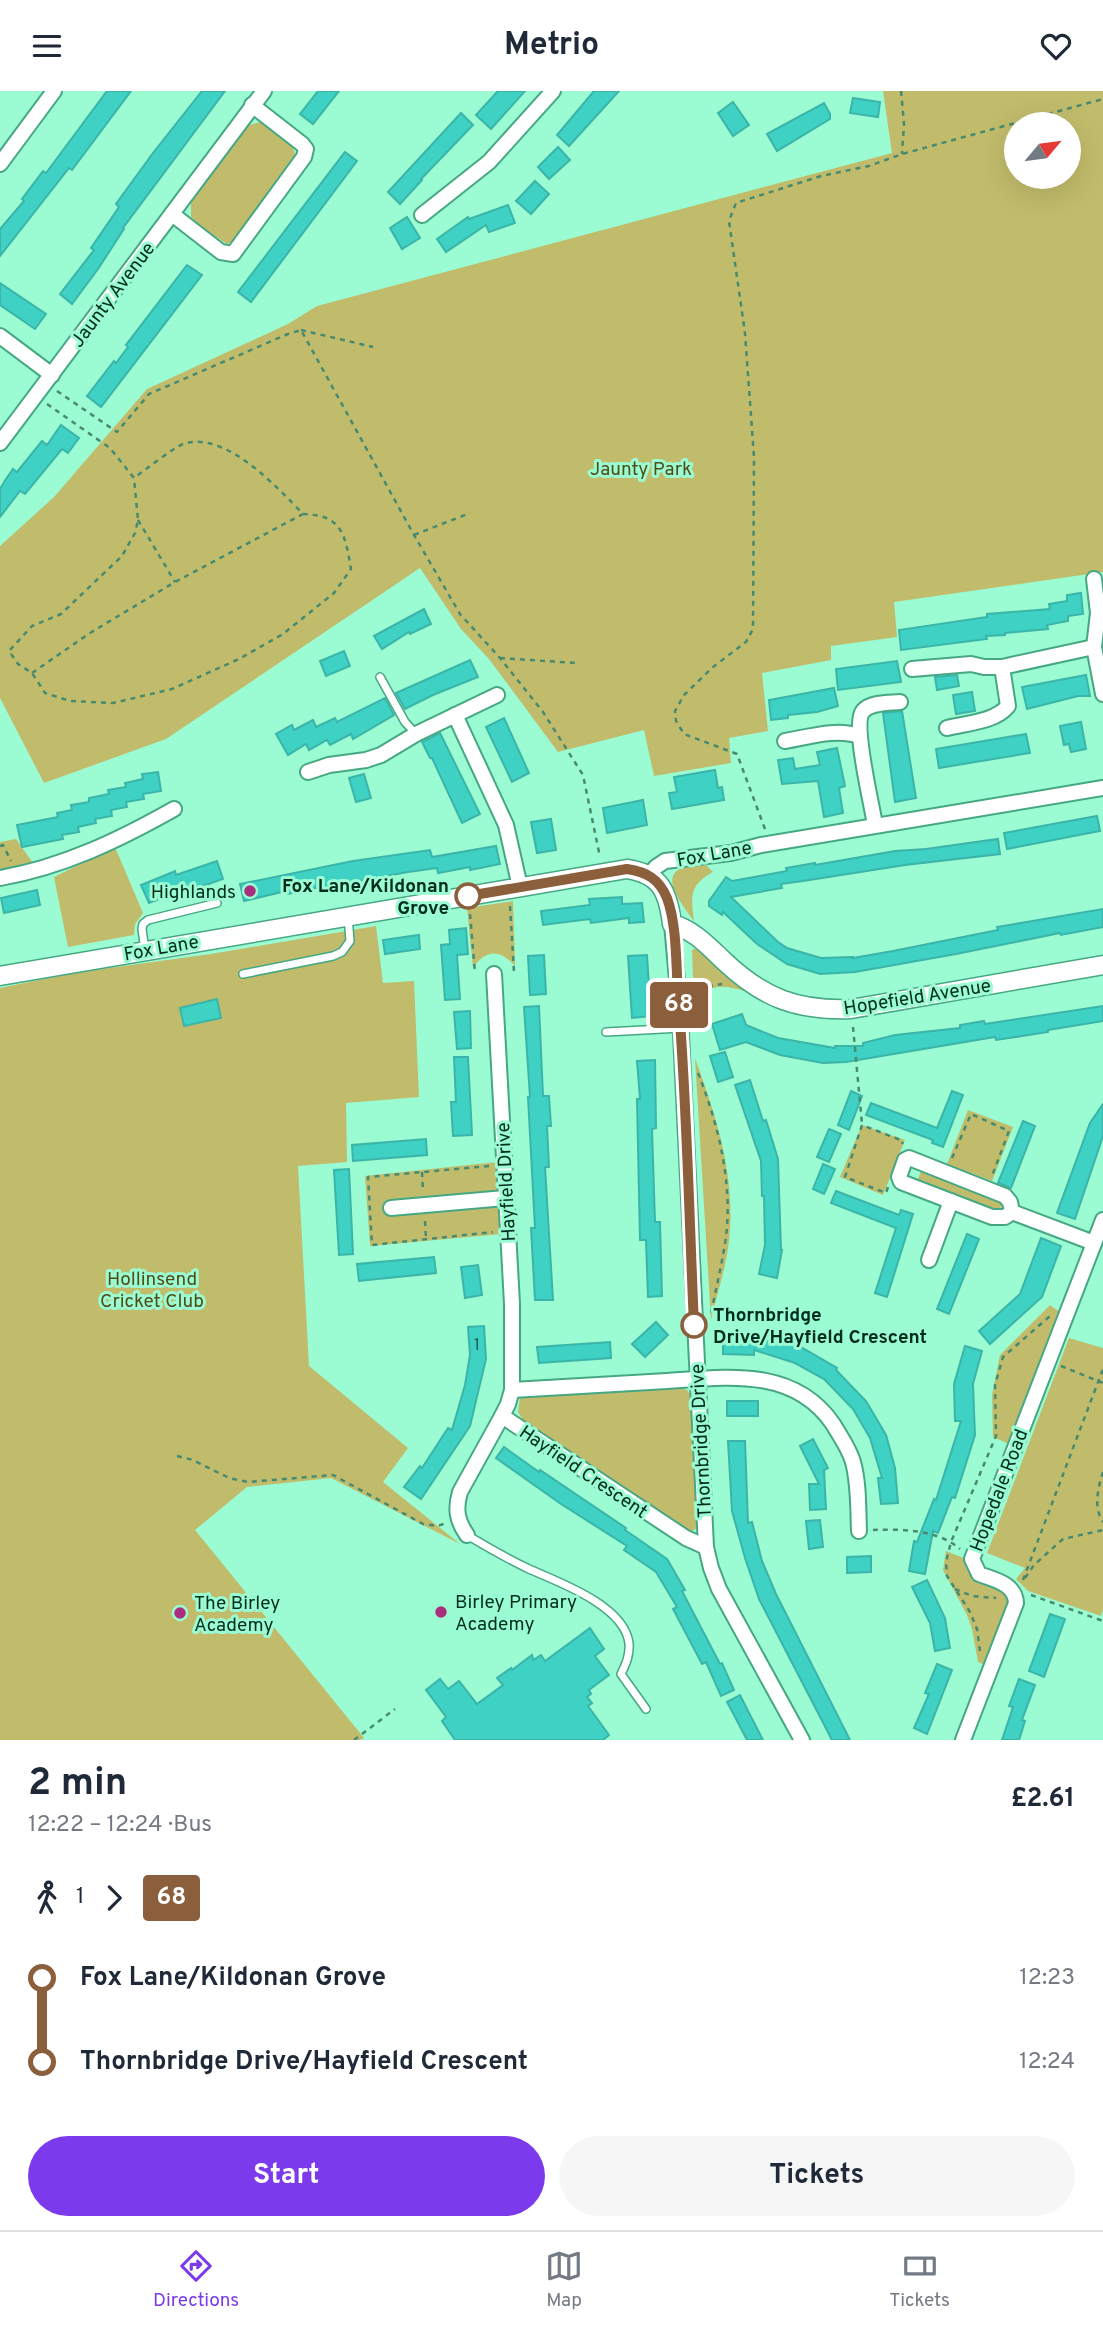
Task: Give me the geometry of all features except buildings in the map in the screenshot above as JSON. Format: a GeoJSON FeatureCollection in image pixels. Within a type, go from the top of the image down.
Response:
{"type":"FeatureCollection","features":[{"type":"Feature","properties":{"kind":"street"},"geometry":{"type":"LineString","coordinates":[[0,165],[54,91]]}},
{"type":"Feature","properties":{"kind":"street","name":"Jaunty Avenue"},"geometry":{"type":"LineString","coordinates":[[0,443],[264,91]]}},
{"type":"Feature","properties":{"kind":"street"},"geometry":{"type":"LineString","coordinates":[[422,215],[489,162],[553,91]]}},
{"type":"Feature","properties":{"kind":"street"},"geometry":{"type":"LineString","coordinates":[[172,214],[221,253],[233,254],[304,157],[306,149],[302,143],[252,106]]}},
{"type":"Feature","properties":{"kind":"street"},"geometry":{"type":"LineString","coordinates":[[0,336],[49,379]]}},
{"type":"Feature","properties":{"kind":"street"},"geometry":{"type":"LineString","coordinates":[[1094,579],[1098,613],[1094,647],[1103,694]]}},
{"type":"Feature","properties":{"kind":"street"},"geometry":{"type":"LineString","coordinates":[[912,669],[971,664],[1002,667],[1094,647]]}},
{"type":"Feature","properties":{"kind":"street"},"geometry":{"type":"LineString","coordinates":[[947,728],[986,719],[1005,710],[1008,706],[1002,667]]}},
{"type":"Feature","properties":{"kind":"street"},"geometry":{"type":"LineString","coordinates":[[308,772],[329,765],[366,761],[381,755],[416,734],[497,695]]}},
{"type":"Feature","properties":{"kind":"street"},"geometry":{"type":"LineString","coordinates":[[876,825],[859,736],[860,716],[864,709],[875,705],[900,702]]}},
{"type":"Feature","properties":{"kind":"street"},"geometry":{"type":"LineString","coordinates":[[455,715],[506,825],[515,888]]}},
{"type":"Feature","properties":{"kind":"street"},"geometry":{"type":"LineString","coordinates":[[785,741],[832,733],[848,732],[859,736]]}},
{"type":"Feature","properties":{"kind":"street","name":"Fox Lane"},"geometry":{"type":"LineString","coordinates":[[0,976],[603,872],[627,869],[649,875],[665,861],[731,853],[876,825],[1103,788]]}},
{"type":"Feature","properties":{"kind":"street"},"geometry":{"type":"LineString","coordinates":[[0,878],[79,857],[174,809]]}},
{"type":"Feature","properties":{"kind":"street","name":"Thornbridge Drive"},"geometry":{"type":"LineString","coordinates":[[649,875],[664,891],[671,911],[681,1028],[706,1547],[719,1590],[802,1740]]}},
{"type":"Feature","properties":{"kind":"street","name":"Hopefield Avenue"},"geometry":{"type":"LineString","coordinates":[[672,924],[692,932],[752,985],[790,1003],[810,1009],[851,1009],[1103,965]]}},
{"type":"Feature","properties":{"kind":"street","name":"Hayfield Drive"},"geometry":{"type":"LineString","coordinates":[[494,974],[512,1304],[512,1390]]}},
{"type":"Feature","properties":{"kind":"street"},"geometry":{"type":"LineString","coordinates":[[909,1158],[1005,1196],[1010,1202],[1012,1212],[1005,1217],[992,1217],[901,1182],[898,1177],[905,1160],[909,1158]]}},
{"type":"Feature","properties":{"kind":"street"},"geometry":{"type":"LineString","coordinates":[[391,1208],[505,1198]]}},
{"type":"Feature","properties":{"kind":"street"},"geometry":{"type":"LineString","coordinates":[[929,1260],[951,1201]]}},
{"type":"Feature","properties":{"kind":"street"},"geometry":{"type":"LineString","coordinates":[[1012,1212],[1094,1243]]}},
{"type":"Feature","properties":{"kind":"street","name":"Hopedale Road"},"geometry":{"type":"LineString","coordinates":[[963,1740],[1016,1603],[1016,1597],[1008,1585],[979,1574],[972,1559],[1103,1220]]}},
{"type":"Feature","properties":{"kind":"street"},"geometry":{"type":"LineString","coordinates":[[512,1390],[754,1378],[795,1390],[816,1404],[843,1439],[856,1479],[859,1531]]}},
{"type":"Feature","properties":{"kind":"street","name":"Hayfield Crescent"},"geometry":{"type":"LineString","coordinates":[[512,1390],[502,1416],[686,1538],[706,1547]]}},
{"type":"Feature","properties":{"kind":"street"},"geometry":{"type":"LineString","coordinates":[[467,1535],[458,1519],[457,1503],[460,1492],[502,1416]]}},
{"type":"Feature","properties":{"kind":"lane"},"geometry":{"type":"LineString","coordinates":[[380,677],[405,722],[416,734]]}},
{"type":"Feature","properties":{"kind":"lane"},"geometry":{"type":"LineString","coordinates":[[145,950],[142,929],[148,920],[217,903]]}},
{"type":"Feature","properties":{"kind":"lane"},"geometry":{"type":"LineString","coordinates":[[243,974],[342,952],[350,941],[348,915]]}},
{"type":"Feature","properties":{"kind":"lane"},"geometry":{"type":"LineString","coordinates":[[606,1032],[681,1028]]}},
{"type":"Feature","properties":{"kind":"lane"},"geometry":{"type":"LineString","coordinates":[[467,1535],[528,1568],[578,1590],[598,1602],[613,1616],[629,1642],[628,1659],[621,1674],[646,1709]]}},
{"type":"Feature","properties":{"kind":"path"},"geometry":{"type":"LineString","coordinates":[[901,91],[904,124],[902,154]]}},
{"type":"Feature","properties":{"kind":"path"},"geometry":{"type":"LineString","coordinates":[[768,844],[765,825],[737,754],[684,734],[676,722],[675,711],[684,695],[713,667],[746,642],[753,629],[754,457],[744,333],[729,221],[736,203],[821,176],[869,166],[902,154],[1103,99]]}},
{"type":"Feature","properties":{"kind":"path"},"geometry":{"type":"LineString","coordinates":[[49,379],[117,432],[149,394],[288,334],[301,330],[373,347]]}},
{"type":"Feature","properties":{"kind":"path"},"geometry":{"type":"LineString","coordinates":[[301,330],[460,614],[543,712],[583,775],[603,872]]}},
{"type":"Feature","properties":{"kind":"path"},"geometry":{"type":"LineString","coordinates":[[32,673],[90,633],[175,582],[303,514],[321,515],[338,525],[346,538],[351,569],[334,593],[283,634],[239,659],[173,689],[113,702],[70,701],[45,693],[32,673],[18,664],[9,651],[32,626],[61,614],[122,556],[135,533],[138,520],[134,478],[110,448],[36,397]]}},
{"type":"Feature","properties":{"kind":"path"},"geometry":{"type":"LineString","coordinates":[[134,478],[183,444],[212,443],[246,460],[303,514]]}},
{"type":"Feature","properties":{"kind":"path"},"geometry":{"type":"LineString","coordinates":[[414,535],[470,513]]}},
{"type":"Feature","properties":{"kind":"path"},"geometry":{"type":"LineString","coordinates":[[138,520],[175,582]]}},
{"type":"Feature","properties":{"kind":"path"},"geometry":{"type":"LineString","coordinates":[[499,657],[576,663]]}},
{"type":"Feature","properties":{"kind":"path"},"geometry":{"type":"LineString","coordinates":[[0,846],[3,845],[18,875]]}},
{"type":"Feature","properties":{"kind":"path"},"geometry":{"type":"LineString","coordinates":[[514,972],[515,888]]}},
{"type":"Feature","properties":{"kind":"path"},"geometry":{"type":"LineString","coordinates":[[468,896],[475,973]]}},
{"type":"Feature","properties":{"kind":"path"},"geometry":{"type":"LineString","coordinates":[[693,999],[705,987],[716,984],[752,985]]}},
{"type":"Feature","properties":{"kind":"path"},"geometry":{"type":"LineString","coordinates":[[851,1009],[862,1125],[845,1177],[886,1193],[891,1180],[898,1177]]}},
{"type":"Feature","properties":{"kind":"path"},"geometry":{"type":"LineString","coordinates":[[698,1072],[716,1124],[728,1201],[726,1241],[709,1316]]}},
{"type":"Feature","properties":{"kind":"path"},"geometry":{"type":"LineString","coordinates":[[946,1173],[971,1114],[1009,1131],[987,1189]]}},
{"type":"Feature","properties":{"kind":"path"},"geometry":{"type":"LineString","coordinates":[[862,1125],[902,1140],[900,1149],[905,1160]]}},
{"type":"Feature","properties":{"kind":"path"},"geometry":{"type":"LineString","coordinates":[[1048,1360],[1103,1383]]}},
{"type":"Feature","properties":{"kind":"path"},"geometry":{"type":"LineString","coordinates":[[1103,1369],[1023,1580],[1034,1565],[1063,1539],[1103,1529]]}},
{"type":"Feature","properties":{"kind":"path"},"geometry":{"type":"LineString","coordinates":[[177,1456],[193,1460],[229,1478],[248,1482],[333,1475],[423,1524],[438,1526],[458,1519]]}},
{"type":"Feature","properties":{"kind":"path"},"geometry":{"type":"LineString","coordinates":[[1103,1472],[1097,1492],[1098,1509],[1103,1522]]}},
{"type":"Feature","properties":{"kind":"path"},"geometry":{"type":"LineString","coordinates":[[859,1531],[905,1529],[951,1542],[972,1559]]}},
{"type":"Feature","properties":{"kind":"path"},"geometry":{"type":"LineString","coordinates":[[955,1589],[972,1596],[1003,1597]]}},
{"type":"Feature","properties":{"kind":"path"},"geometry":{"type":"LineString","coordinates":[[1030,1594],[1103,1621]]}},
{"type":"Feature","properties":{"kind":"path"},"geometry":{"type":"LineString","coordinates":[[354,1740],[395,1709]]}},
{"type":"Feature","properties":{"kind":"green space","name":"Jaunty Park"},"geometry":{"type":"Polygon","coordinates":[[[883,91],[1103,91],[1103,572],[894,602],[897,637],[831,646],[831,660],[762,673],[768,731],[729,738],[731,763],[654,776],[644,730],[558,752],[489,659],[461,629],[420,568],[166,739],[44,783],[0,698],[0,546],[54,497],[147,389],[288,324],[317,306],[892,153],[883,91]]]}},
{"type":"Feature","properties":{"kind":"green space"},"geometry":{"type":"Polygon","coordinates":[[[261,122],[291,142],[296,157],[236,240],[227,244],[191,217],[191,200],[249,125],[261,122]]]}},
{"type":"Feature","properties":{"kind":"green space"},"geometry":{"type":"Polygon","coordinates":[[[16,839],[33,863],[0,869],[0,842],[16,839]]]}},
{"type":"Feature","properties":{"kind":"green space"},"geometry":{"type":"Polygon","coordinates":[[[115,847],[143,913],[135,924],[134,935],[68,947],[54,877],[115,847]]]}},
{"type":"Feature","properties":{"kind":"green space"},"geometry":{"type":"Polygon","coordinates":[[[704,863],[713,872],[699,882],[693,892],[694,921],[680,901],[672,878],[675,872],[682,868],[704,863]]]}},
{"type":"Feature","properties":{"kind":"green space"},"geometry":{"type":"Polygon","coordinates":[[[513,901],[515,966],[504,956],[493,953],[483,957],[473,968],[467,908],[513,901]]]}},
{"type":"Feature","properties":{"kind":"green space","name":"Hollinsend Cricket Club"},"geometry":{"type":"Polygon","coordinates":[[[376,926],[383,983],[414,981],[419,1097],[346,1103],[347,1162],[298,1166],[309,1366],[408,1448],[383,1482],[460,1544],[331,1478],[247,1487],[195,1530],[364,1738],[360,1740],[0,1740],[0,988],[73,973],[211,954],[376,926]]]}},
{"type":"Feature","properties":{"kind":"green space"},"geometry":{"type":"Polygon","coordinates":[[[696,948],[745,991],[716,987],[705,993],[694,1006],[692,950],[696,948]]]}},
{"type":"Feature","properties":{"kind":"green space"},"geometry":{"type":"Polygon","coordinates":[[[695,1058],[723,1148],[730,1194],[728,1251],[711,1320],[695,1058]]]}},
{"type":"Feature","properties":{"kind":"green space"},"geometry":{"type":"Polygon","coordinates":[[[968,1110],[1013,1127],[992,1181],[947,1164],[968,1110]]]}},
{"type":"Feature","properties":{"kind":"green space"},"geometry":{"type":"Polygon","coordinates":[[[862,1125],[905,1140],[883,1195],[840,1177],[862,1125]]]}},
{"type":"Feature","properties":{"kind":"green space"},"geometry":{"type":"Polygon","coordinates":[[[497,1162],[502,1234],[370,1246],[365,1176],[497,1162]]]}},
{"type":"Feature","properties":{"kind":"green space"},"geometry":{"type":"Polygon","coordinates":[[[921,1171],[1003,1203],[1000,1211],[918,1179],[921,1171]]]}},
{"type":"Feature","properties":{"kind":"green space"},"geometry":{"type":"Polygon","coordinates":[[[1050,1305],[1061,1313],[1009,1444],[993,1437],[992,1395],[1000,1355],[1050,1305]]]}},
{"type":"Feature","properties":{"kind":"green space"},"geometry":{"type":"Polygon","coordinates":[[[1069,1338],[1103,1348],[1101,1616],[1028,1591],[1016,1579],[1025,1568],[987,1553],[1069,1338]]]}},
{"type":"Feature","properties":{"kind":"green space"},"geometry":{"type":"Polygon","coordinates":[[[681,1388],[691,1395],[697,1525],[692,1531],[686,1530],[523,1420],[518,1412],[520,1397],[524,1395],[681,1388]]]}},
{"type":"Feature","properties":{"kind":"green space"},"geometry":{"type":"Polygon","coordinates":[[[946,1551],[966,1559],[1007,1595],[1009,1600],[985,1665],[978,1662],[967,1615],[943,1570],[946,1551]]]}},
{"type":"Feature","properties":{"kind":"bus line","name":"68"},"geometry":{"type":"LineString","coordinates":[[468,896],[627,869],[649,875],[664,891],[671,911],[680,1014],[694,1325]]}},
{"type":"Feature","properties":{"kind":"place","name":"Highlands"},"geometry":{"type":"Point","coordinates":[250,891]}},
{"type":"Feature","properties":{"kind":"place","name":"Fox Lane/Kildonan Grove"},"geometry":{"type":"Point","coordinates":[468,896]}},
{"type":"Feature","properties":{"kind":"place","name":"Thornbridge Drive/Hayfield Crescent"},"geometry":{"type":"Point","coordinates":[694,1325]}},
{"type":"Feature","properties":{"kind":"place","name":"Birley Primary Academy"},"geometry":{"type":"Point","coordinates":[441,1612]}},
{"type":"Feature","properties":{"kind":"place","name":"The Birley Academy"},"geometry":{"type":"Point","coordinates":[180,1613]}}]}
